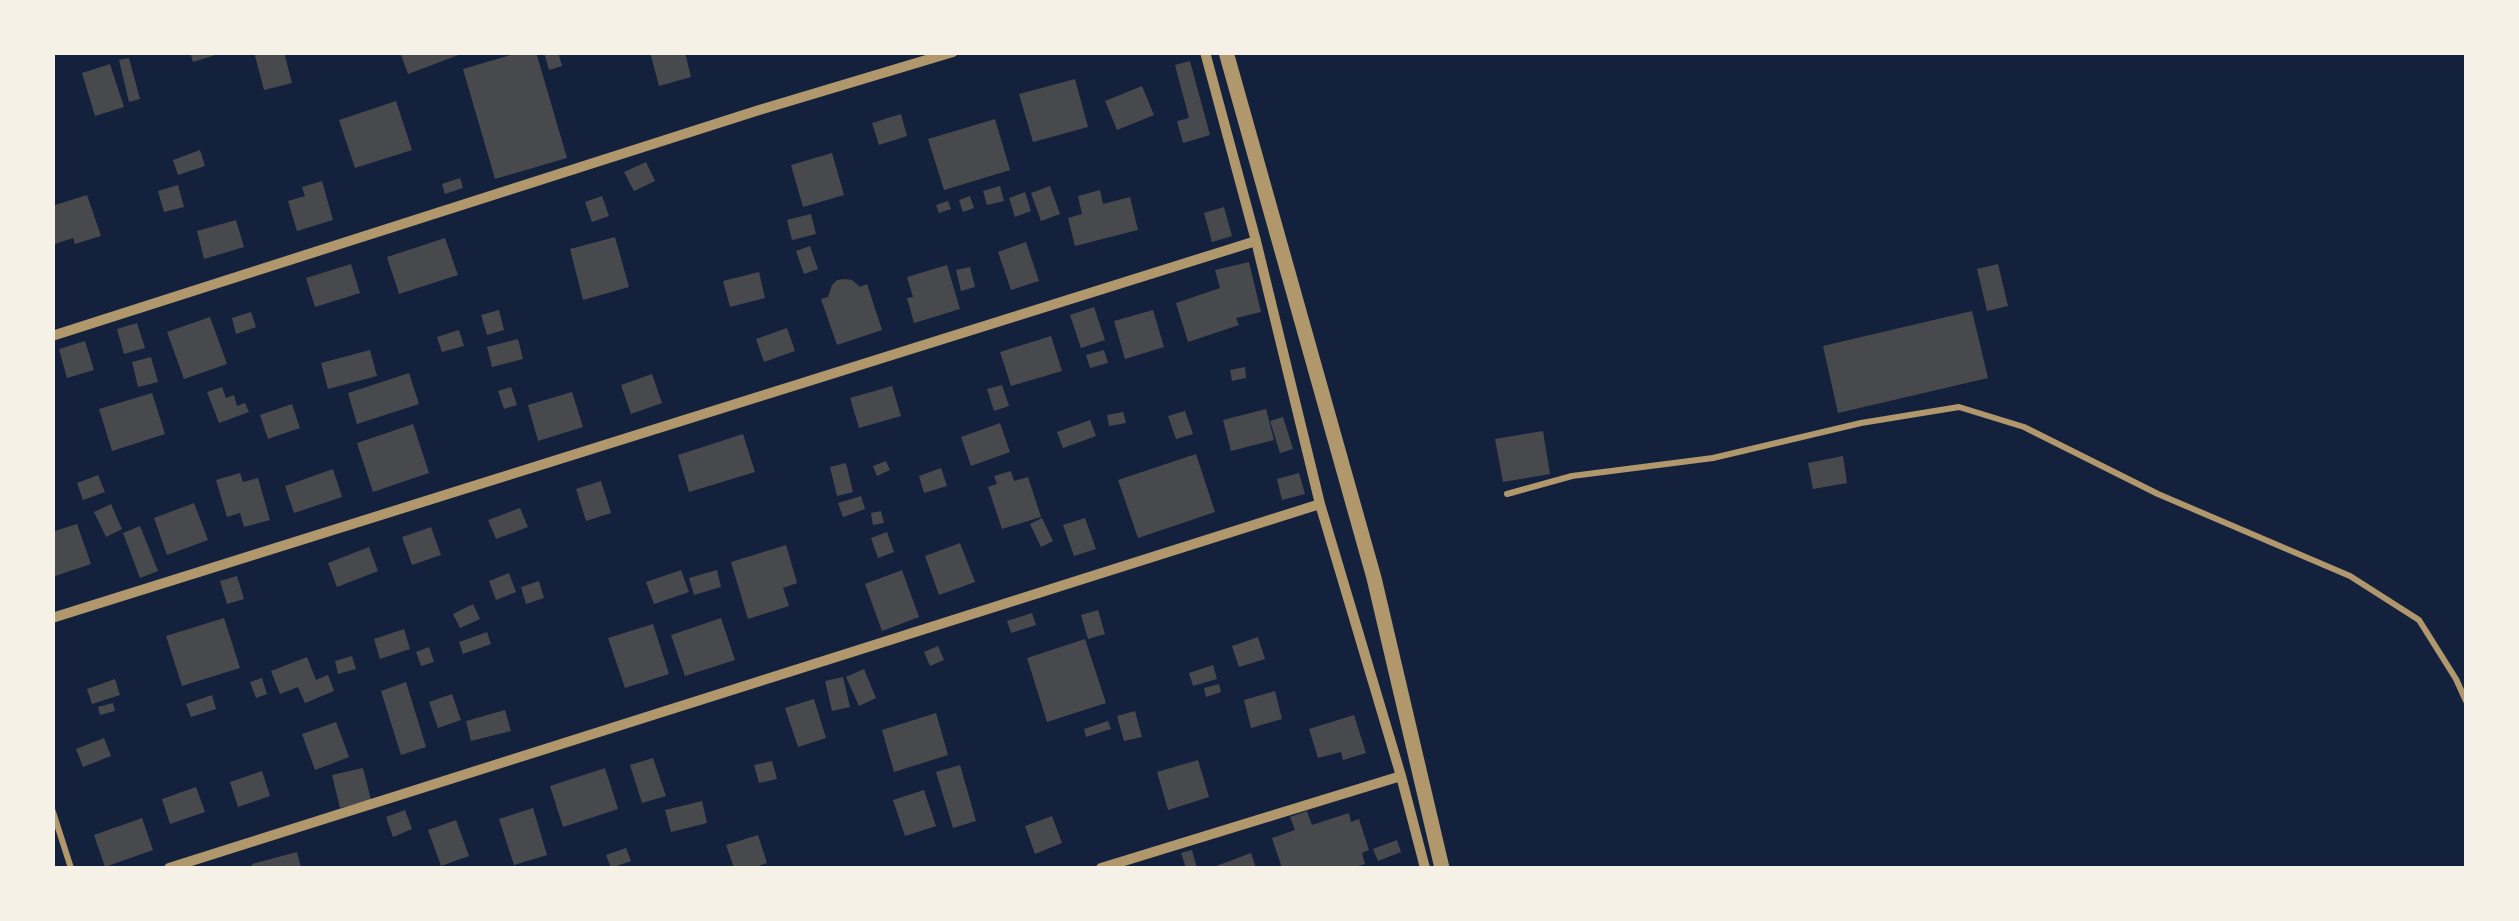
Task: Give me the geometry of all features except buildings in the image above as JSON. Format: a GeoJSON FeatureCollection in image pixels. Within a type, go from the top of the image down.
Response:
{"type":"FeatureCollection","features":[{"type":"Feature","properties":{"kind":"street"},"geometry":{"type":"LineString","coordinates":[[52,336],[952,52]]}},
{"type":"Feature","properties":{"kind":"street"},"geometry":{"type":"LineString","coordinates":[[1205,52],[1320,504],[1425,868]]}},
{"type":"Feature","properties":{"kind":"street"},"geometry":{"type":"LineString","coordinates":[[1226,52],[1374,578],[1442,868]]}},
{"type":"Feature","properties":{"kind":"street"},"geometry":{"type":"LineString","coordinates":[[52,618],[1256,241]]}},
{"type":"Feature","properties":{"kind":"street"},"geometry":{"type":"LineString","coordinates":[[169,868],[1320,504]]}},
{"type":"Feature","properties":{"kind":"street"},"geometry":{"type":"LineString","coordinates":[[1101,868],[1401,776]]}},
{"type":"Feature","properties":{"kind":"lane"},"geometry":{"type":"LineString","coordinates":[[1507,494],[1572,476],[1712,458],[1862,423],[1960,407],[2024,427],[2158,494],[2350,576],[2420,620],[2466,701]]}},
{"type":"Feature","properties":{"kind":"lane"},"geometry":{"type":"LineString","coordinates":[[52,809],[71,868]]}}]}
